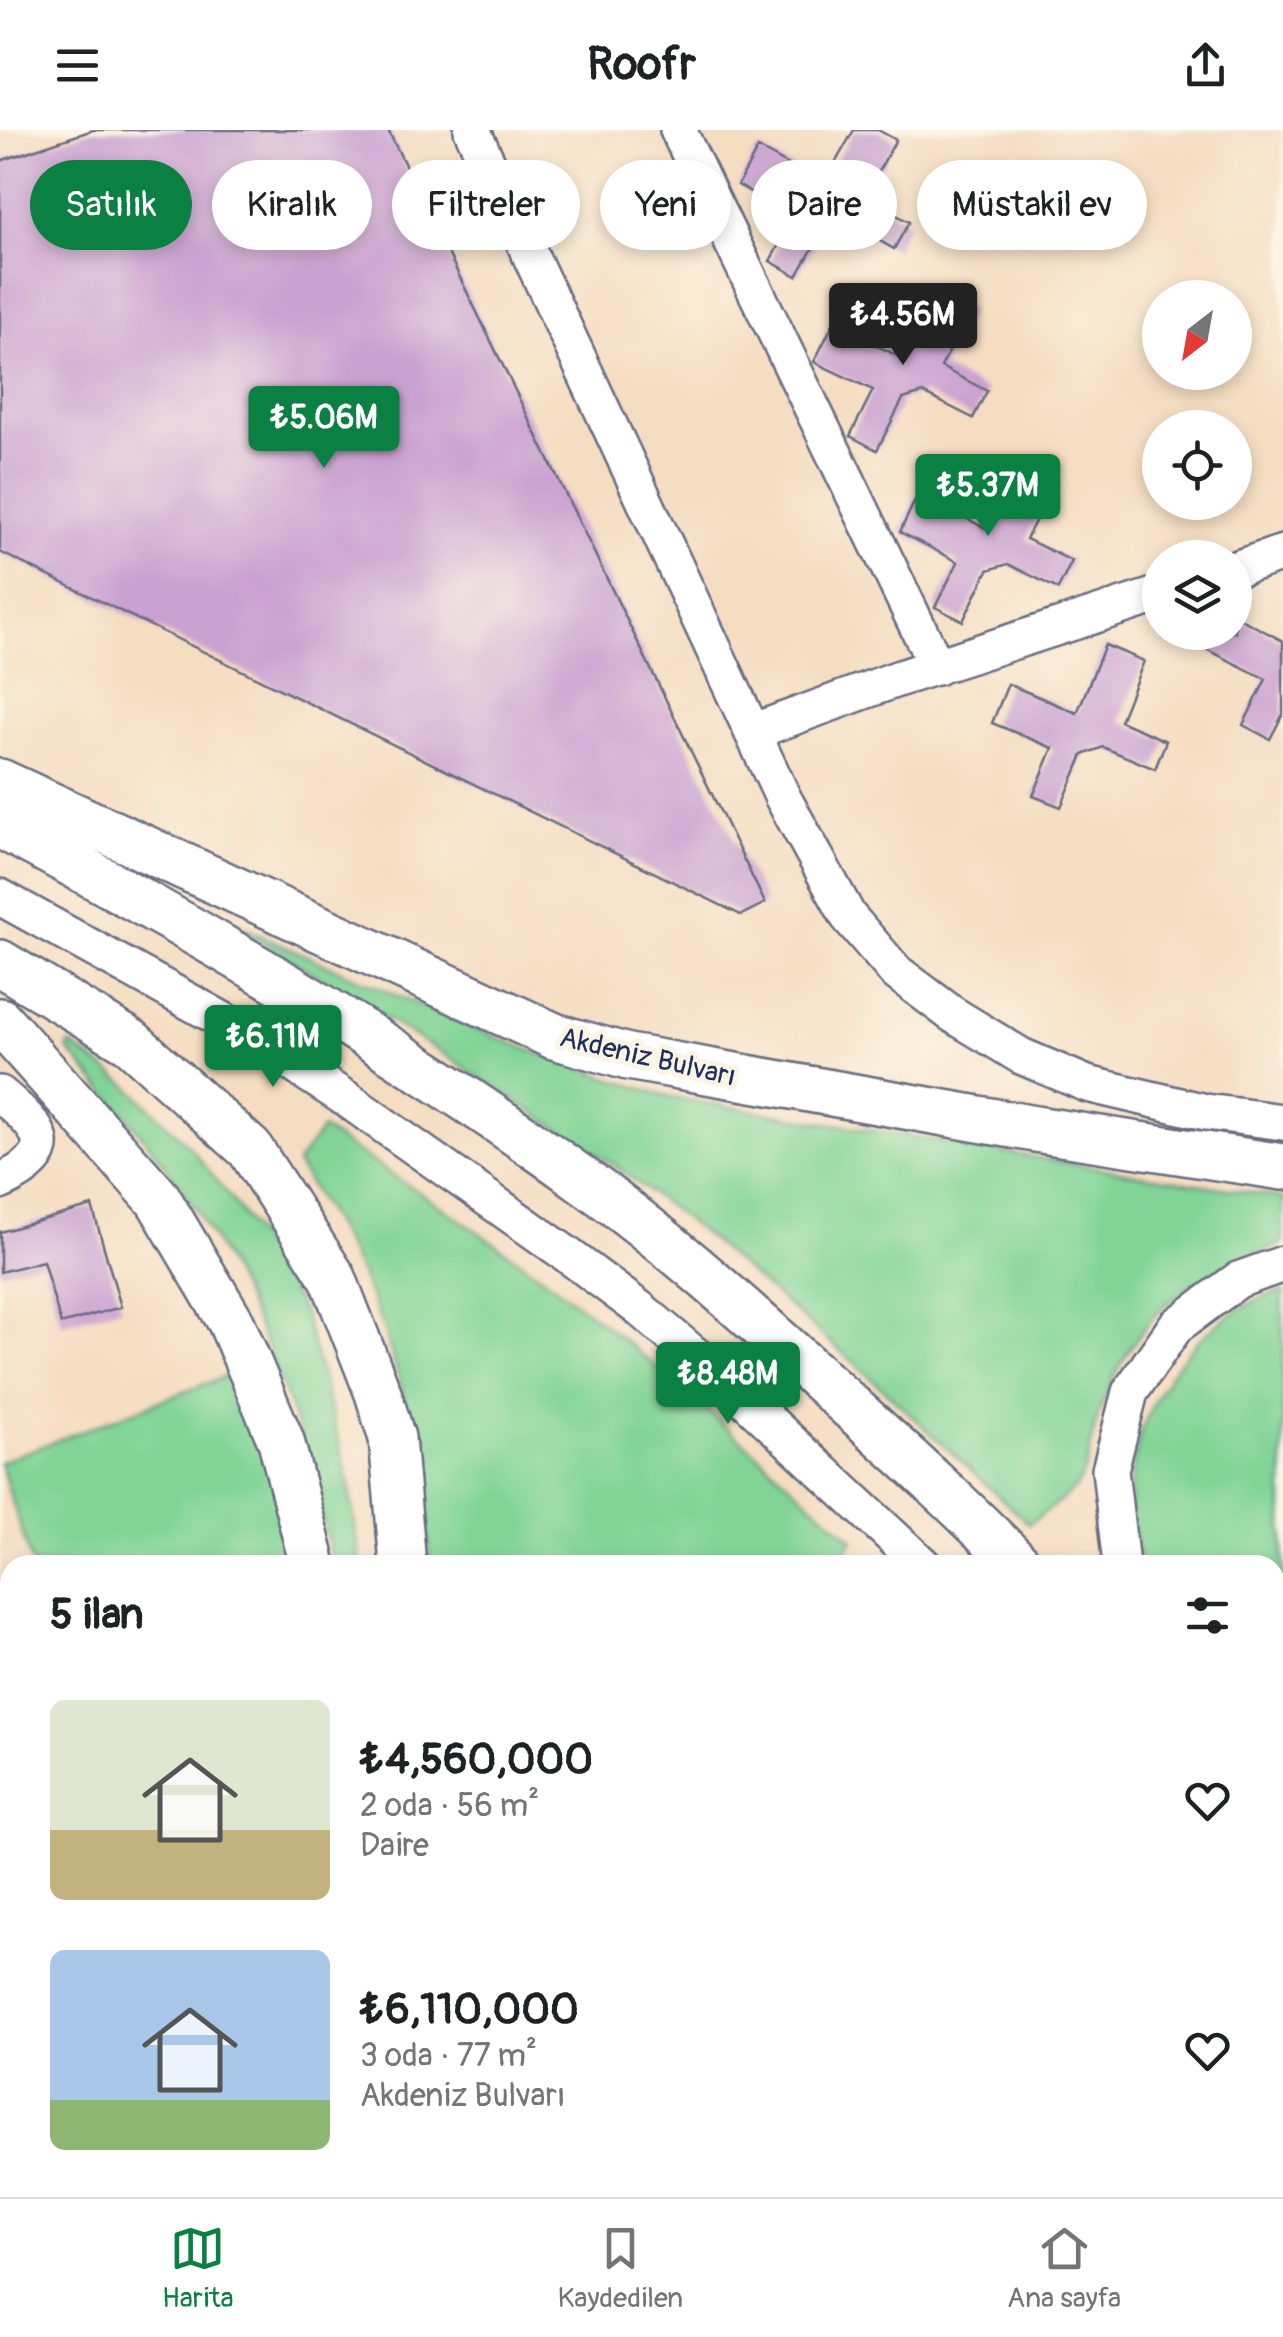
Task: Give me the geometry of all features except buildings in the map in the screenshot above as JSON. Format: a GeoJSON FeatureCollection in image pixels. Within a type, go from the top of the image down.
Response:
{"type":"FeatureCollection","features":[{"type":"Feature","properties":{"kind":"main road","name":"Akdeniz Bulvarı"},"geometry":{"type":"LineString","coordinates":[[0,782],[554,1036],[628,1057],[1016,1126],[1283,1167]]}},
{"type":"Feature","properties":{"kind":"main road"},"geometry":{"type":"LineString","coordinates":[[0,825],[228,952],[398,1056],[594,1188],[707,1276],[1009,1555]]}},
{"type":"Feature","properties":{"kind":"main road"},"geometry":{"type":"LineString","coordinates":[[0,963],[131,1042],[250,1149],[333,1278],[378,1393],[392,1438],[402,1555]]}},
{"type":"Feature","properties":{"kind":"main road"},"geometry":{"type":"LineString","coordinates":[[0,1021],[158,1199],[231,1322],[281,1441],[310,1555]]}},
{"type":"Feature","properties":{"kind":"street"},"geometry":{"type":"LineString","coordinates":[[472,130],[783,798],[848,916],[896,972],[952,1014],[1021,1056],[1087,1084],[1206,1112],[1283,1122]]}},
{"type":"Feature","properties":{"kind":"street"},"geometry":{"type":"LineString","coordinates":[[678,130],[936,666]]}},
{"type":"Feature","properties":{"kind":"street"},"geometry":{"type":"LineString","coordinates":[[1252,563],[1283,553]]}},
{"type":"Feature","properties":{"kind":"street"},"geometry":{"type":"LineString","coordinates":[[752,732],[936,666],[1142,600]]}},
{"type":"Feature","properties":{"kind":"street"},"geometry":{"type":"LineString","coordinates":[[0,897],[240,1029],[565,1253],[721,1377],[912,1555]]}},
{"type":"Feature","properties":{"kind":"street"},"geometry":{"type":"LineString","coordinates":[[0,1094],[39,1131],[41,1146],[34,1160],[0,1182]]}},
{"type":"Feature","properties":{"kind":"street"},"geometry":{"type":"LineString","coordinates":[[1120,1555],[1110,1470],[1130,1392],[1176,1326],[1238,1280],[1283,1264]]}},
{"type":"Feature","properties":{"kind":"green space"},"geometry":{"type":"Polygon","coordinates":[[[226,920],[504,1040],[675,1098],[1283,1198],[1283,1244],[1191,1286],[1148,1324],[1114,1377],[1077,1485],[1029,1524],[856,1364],[699,1230],[614,1165],[226,920]]]}},
{"type":"Feature","properties":{"kind":"green space"},"geometry":{"type":"Polygon","coordinates":[[[70,1044],[126,1084],[189,1146],[280,1270],[303,1313],[321,1375],[347,1472],[359,1555],[330,1555],[297,1428],[262,1336],[219,1249],[167,1168],[67,1049],[70,1044]]]}},
{"type":"Feature","properties":{"kind":"green space"},"geometry":{"type":"Polygon","coordinates":[[[322,1129],[533,1271],[674,1382],[853,1540],[844,1555],[430,1555],[414,1443],[381,1324],[348,1249],[297,1163],[322,1129]]]}},
{"type":"Feature","properties":{"kind":"green space"},"geometry":{"type":"Polygon","coordinates":[[[1283,1291],[1283,1555],[1139,1555],[1131,1524],[1131,1481],[1139,1439],[1155,1399],[1179,1363],[1209,1331],[1244,1307],[1283,1291]]]}},
{"type":"Feature","properties":{"kind":"green space"},"geometry":{"type":"Polygon","coordinates":[[[242,1370],[301,1555],[29,1555],[0,1462],[242,1370]]]}}]}
